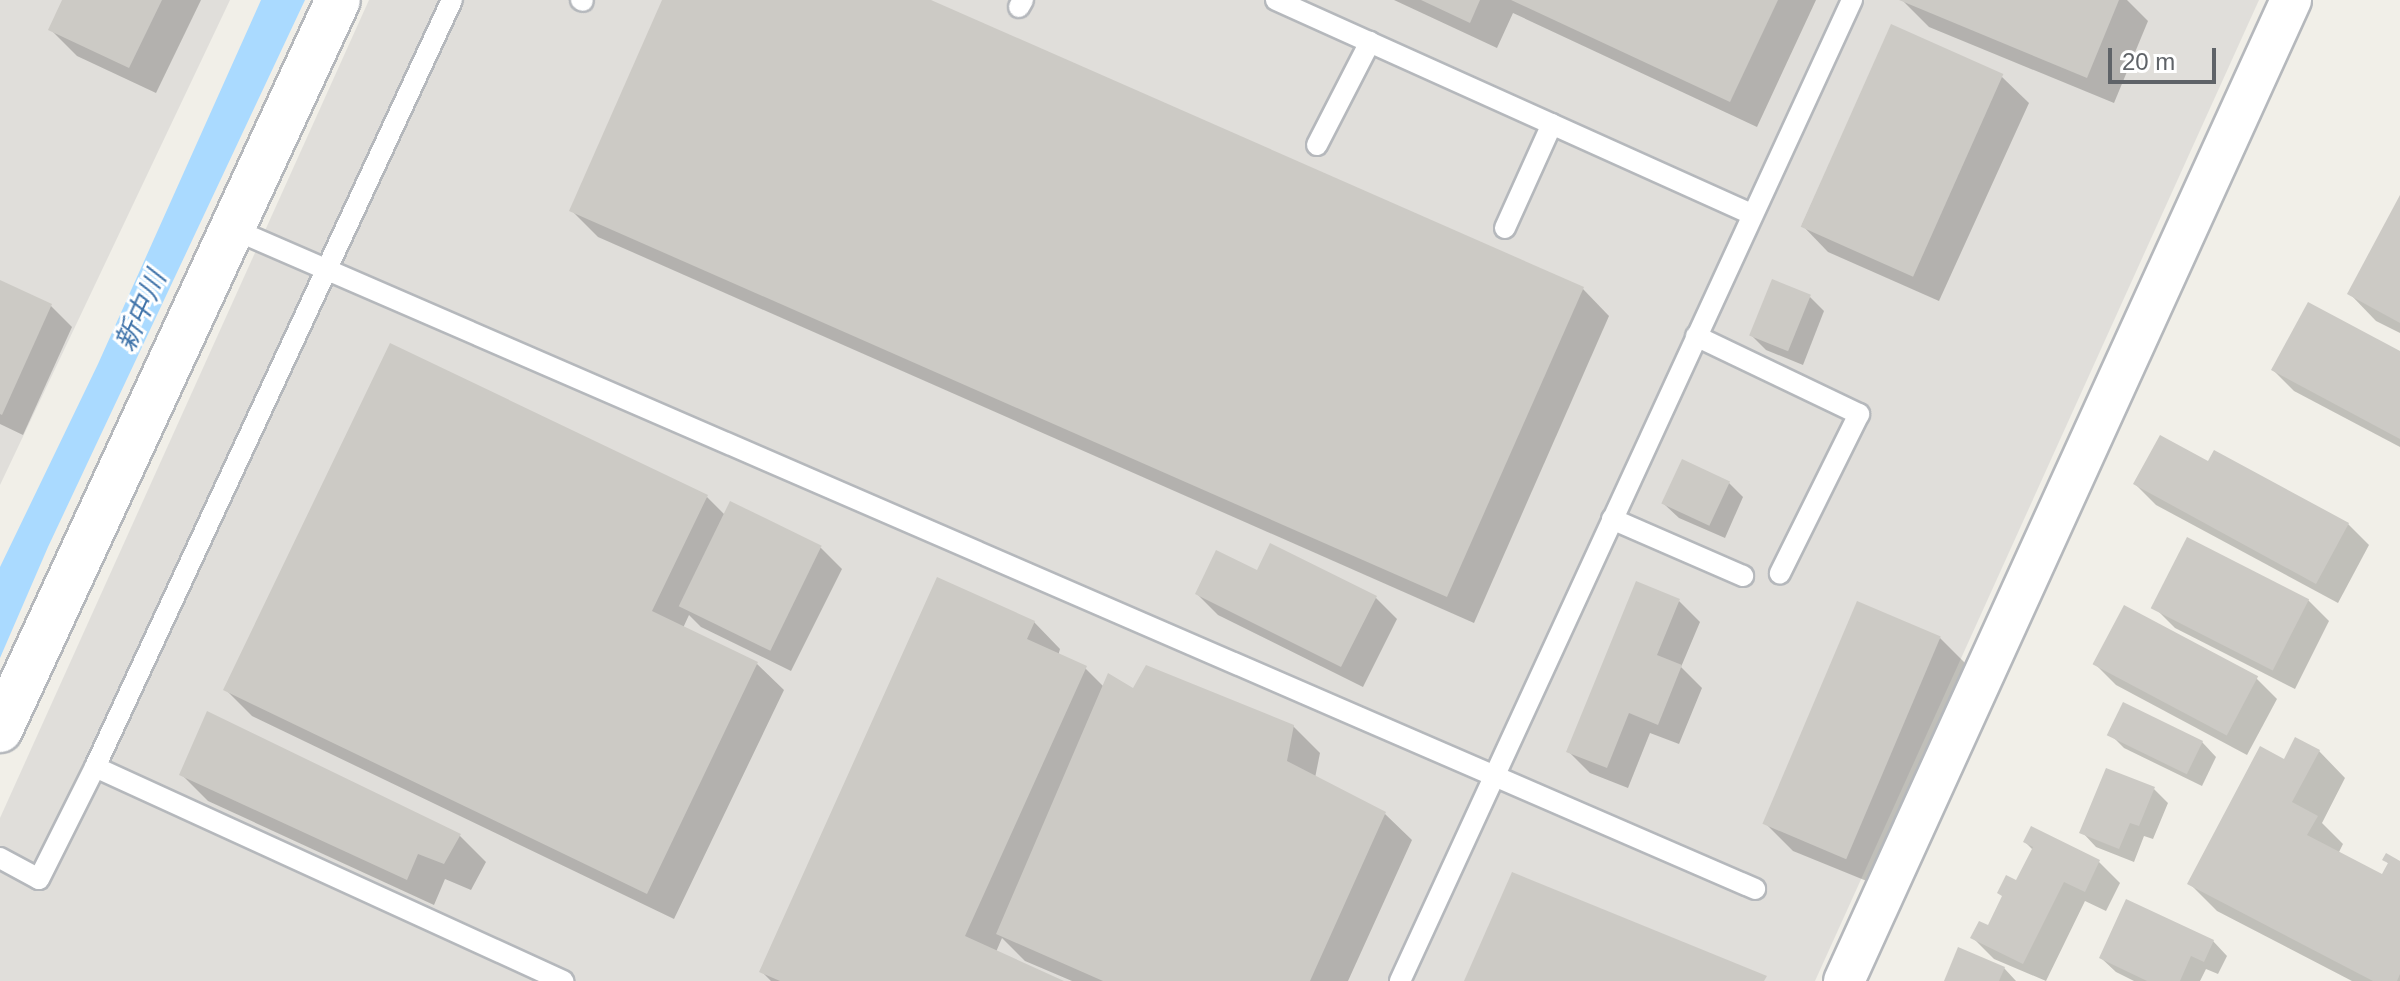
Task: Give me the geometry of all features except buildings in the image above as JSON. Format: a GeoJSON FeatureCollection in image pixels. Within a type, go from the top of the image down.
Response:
{"type":"FeatureCollection","features":[{"type":"Feature","properties":{"kind":"street"},"geometry":{"type":"LineString","coordinates":[[0,730],[338,0]]}},
{"type":"Feature","properties":{"kind":"street"},"geometry":{"type":"LineString","coordinates":[[1844,981],[2291,0]]}},
{"type":"Feature","properties":{"kind":"lane"},"geometry":{"type":"LineString","coordinates":[[0,858],[39,879],[95,767],[452,0]]}},
{"type":"Feature","properties":{"kind":"lane"},"geometry":{"type":"LineString","coordinates":[[1276,0],[1751,214]]}},
{"type":"Feature","properties":{"kind":"lane"},"geometry":{"type":"LineString","coordinates":[[1400,981],[1852,0]]}},
{"type":"Feature","properties":{"kind":"lane"},"geometry":{"type":"LineString","coordinates":[[1317,145],[1370,42]]}},
{"type":"Feature","properties":{"kind":"lane"},"geometry":{"type":"LineString","coordinates":[[1505,228],[1552,124]]}},
{"type":"Feature","properties":{"kind":"lane"},"geometry":{"type":"LineString","coordinates":[[233,229],[1493,779],[1755,889]]}},
{"type":"Feature","properties":{"kind":"lane"},"geometry":{"type":"LineString","coordinates":[[1696,336],[1859,414],[1780,573]]}},
{"type":"Feature","properties":{"kind":"lane"},"geometry":{"type":"LineString","coordinates":[[1612,519],[1743,576]]}},
{"type":"Feature","properties":{"kind":"lane"},"geometry":{"type":"LineString","coordinates":[[95,767],[563,981]]}},
{"type":"Feature","properties":{"kind":"shaded area"},"geometry":{"type":"Polygon","coordinates":[[[0,0],[230,0],[0,485],[0,0]]]}},
{"type":"Feature","properties":{"kind":"shaded area"},"geometry":{"type":"Polygon","coordinates":[[[369,0],[2259,0],[1815,981],[0,981],[0,818],[369,0]]]}},
{"type":"Feature","properties":{"kind":"water","name":"新中川"},"geometry":{"type":"Polygon","coordinates":[[[261,0],[305,0],[48,547],[0,658],[0,567],[98,364],[261,0]]]}}]}
